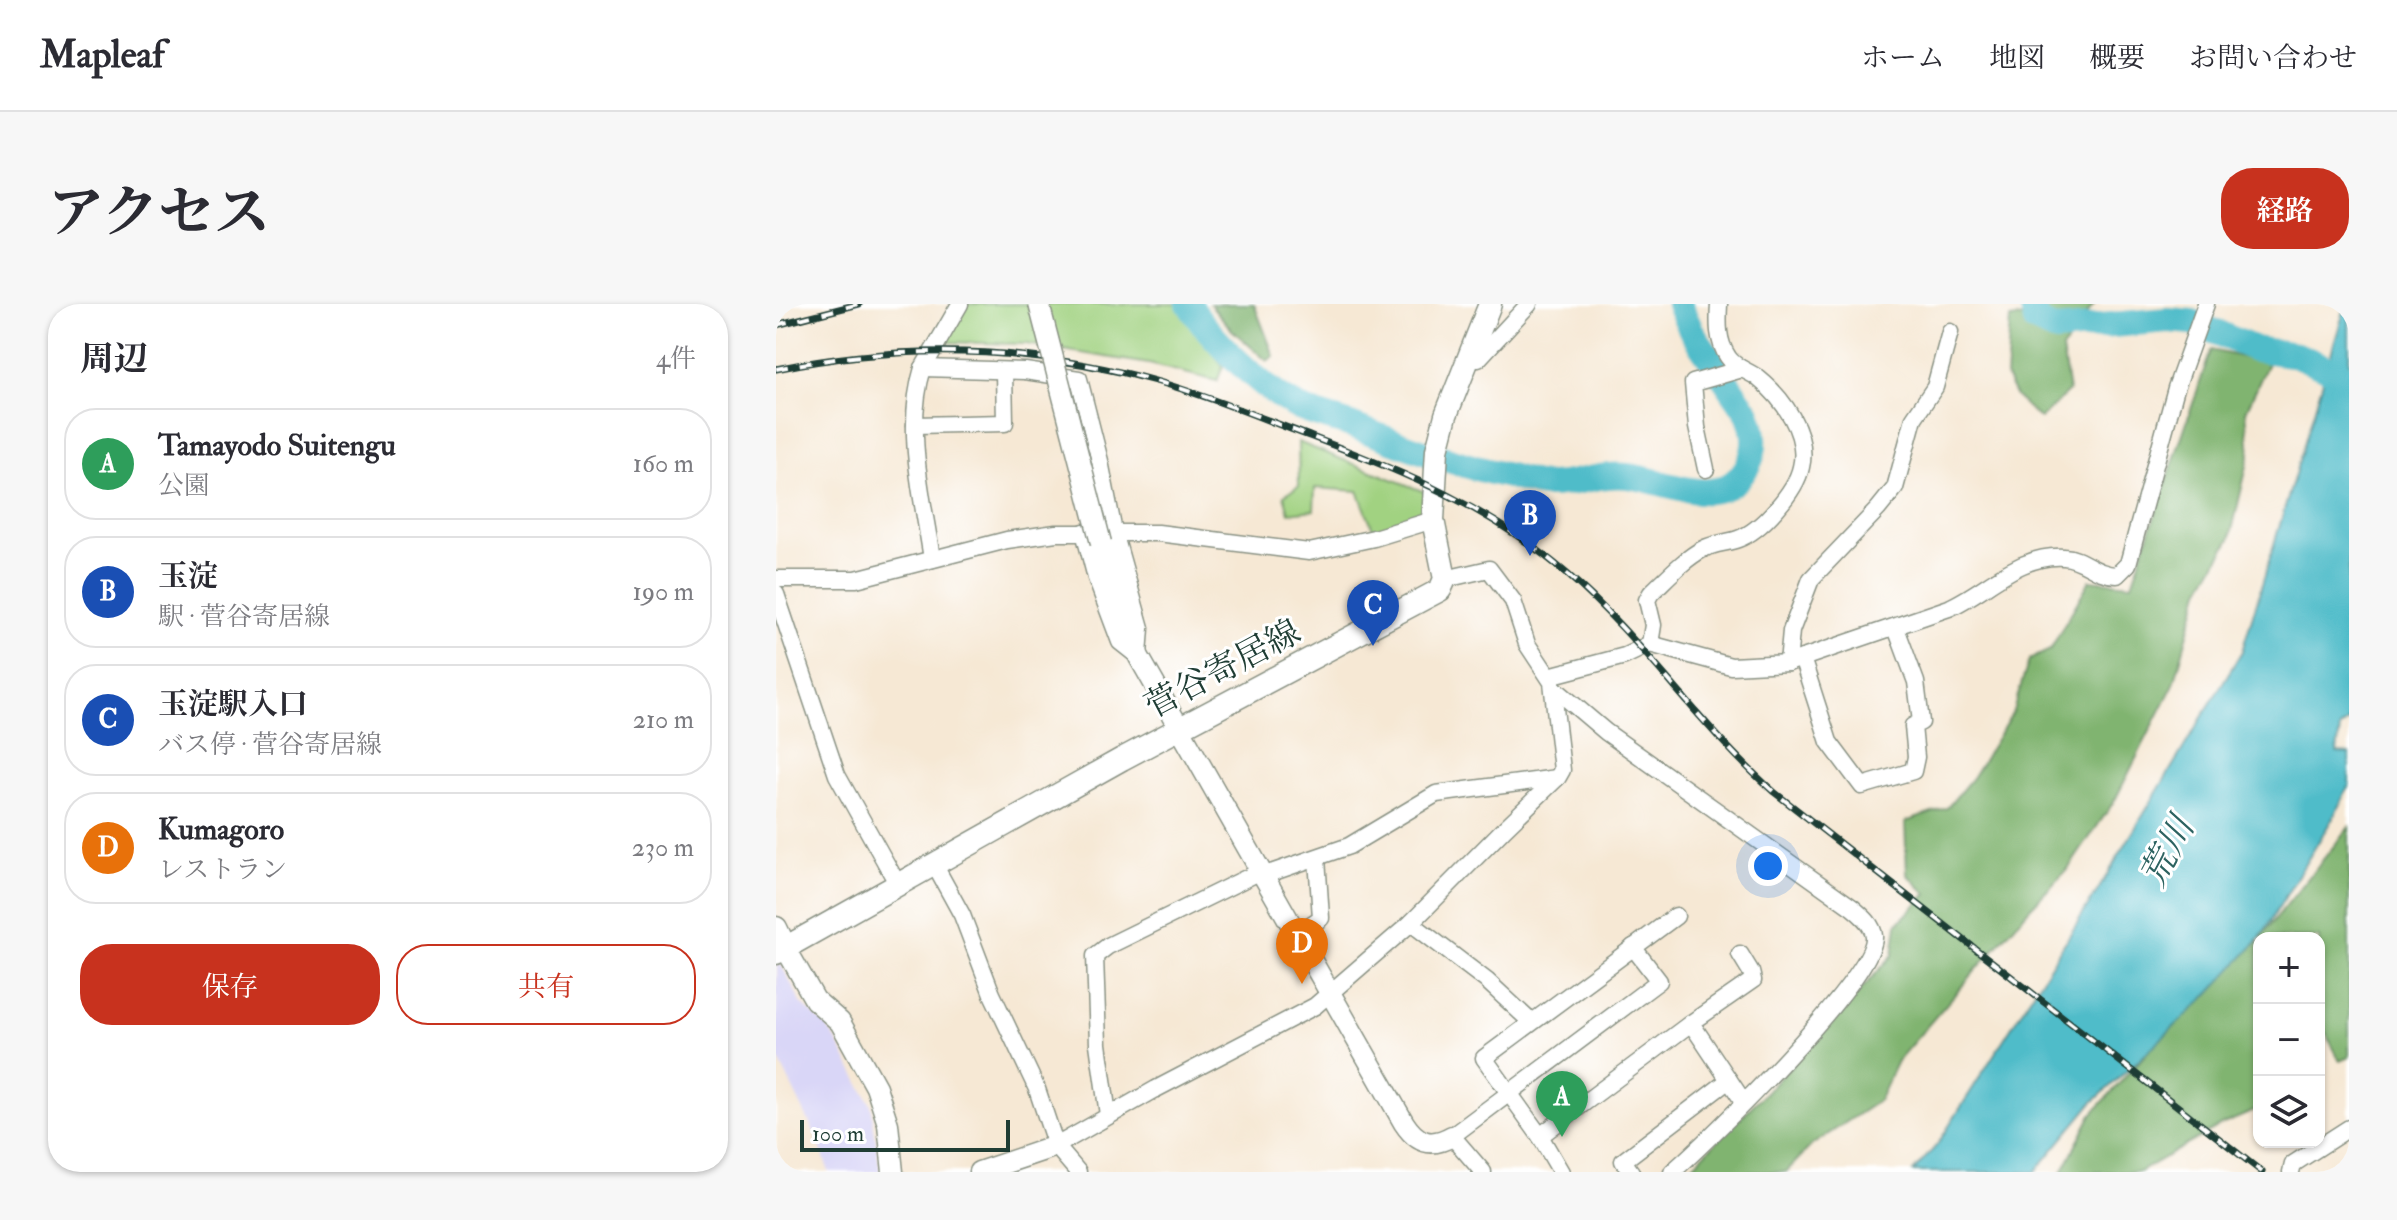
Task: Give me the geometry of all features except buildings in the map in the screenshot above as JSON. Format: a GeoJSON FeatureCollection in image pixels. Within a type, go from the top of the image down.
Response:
{"type":"FeatureCollection","features":[{"type":"Feature","properties":{"kind":"main road"},"geometry":{"type":"LineString","coordinates":[[1445,579],[1433,520],[1437,450],[1446,415],[1490,304]]}},
{"type":"Feature","properties":{"kind":"main road","name":"菅谷寄居線"},"geometry":{"type":"LineString","coordinates":[[779,942],[934,864],[1431,596],[1440,590],[1445,579]]}},
{"type":"Feature","properties":{"kind":"street"},"geometry":{"type":"LineString","coordinates":[[932,559],[915,425],[923,368],[960,304]]}},
{"type":"Feature","properties":{"kind":"street"},"geometry":{"type":"LineString","coordinates":[[1039,304],[1100,536],[1125,622],[1139,657],[1329,994],[1407,1128],[1418,1140],[1441,1142],[1452,1136],[1659,981],[1633,947]]}},
{"type":"Feature","properties":{"kind":"street"},"geometry":{"type":"LineString","coordinates":[[1470,354],[1478,359],[1529,304]]}},
{"type":"Feature","properties":{"kind":"street"},"geometry":{"type":"LineString","coordinates":[[1719,304],[1717,329],[1737,371]]}},
{"type":"Feature","properties":{"kind":"street"},"geometry":{"type":"LineString","coordinates":[[1552,682],[1650,644],[1731,666],[1795,661],[1963,602],[2010,569],[2046,559],[2063,557],[2076,560],[2104,575],[2117,575],[2128,564],[2176,388],[2204,309]]}},
{"type":"Feature","properties":{"kind":"street"},"geometry":{"type":"LineString","coordinates":[[1896,628],[1916,682],[1921,722],[1913,726],[1916,757],[1913,771],[1862,786],[1829,742],[1795,661],[1791,631],[1811,579],[1895,488],[1914,418],[1935,387],[1950,332]]}},
{"type":"Feature","properties":{"kind":"street"},"geometry":{"type":"LineString","coordinates":[[923,368],[1052,373],[1079,379],[1100,461],[1100,536]]}},
{"type":"Feature","properties":{"kind":"street"},"geometry":{"type":"LineString","coordinates":[[915,425],[1005,423],[1004,371]]}},
{"type":"Feature","properties":{"kind":"street"},"geometry":{"type":"LineString","coordinates":[[1650,644],[1653,625],[1647,600],[1651,593],[1702,550],[1758,529],[1796,484],[1802,466],[1802,447],[1793,418],[1756,376],[1737,371],[1693,383],[1697,427],[1706,469]]}},
{"type":"Feature","properties":{"kind":"street"},"geometry":{"type":"LineString","coordinates":[[776,579],[856,579],[1029,535],[1158,533],[1309,552],[1374,538],[1433,520]]}},
{"type":"Feature","properties":{"kind":"street"},"geometry":{"type":"LineString","coordinates":[[1445,579],[1485,568],[1493,571],[1513,601],[1527,644],[1552,682],[1606,732],[1853,908],[1868,922],[1874,936],[1871,953],[1861,971],[1821,1021],[1697,1151],[1672,1172]]}},
{"type":"Feature","properties":{"kind":"street"},"geometry":{"type":"LineString","coordinates":[[776,594],[837,775],[897,883]]}},
{"type":"Feature","properties":{"kind":"street"},"geometry":{"type":"LineString","coordinates":[[979,1172],[1056,1146],[1108,1115],[1315,1006],[1411,923],[1558,777],[1562,770],[1552,682]]}},
{"type":"Feature","properties":{"kind":"street"},"geometry":{"type":"LineString","coordinates":[[1108,1115],[1098,1044],[1095,956],[1108,946],[1260,874],[1349,846],[1436,794],[1558,777]]}},
{"type":"Feature","properties":{"kind":"street"},"geometry":{"type":"LineString","coordinates":[[1297,934],[1321,918],[1317,858]]}},
{"type":"Feature","properties":{"kind":"street"},"geometry":{"type":"LineString","coordinates":[[934,864],[962,915],[992,994],[1037,1089],[1056,1146],[1078,1172]]}},
{"type":"Feature","properties":{"kind":"street"},"geometry":{"type":"LineString","coordinates":[[1561,1172],[1540,1136],[1484,1058],[1676,916]]}},
{"type":"Feature","properties":{"kind":"street"},"geometry":{"type":"LineString","coordinates":[[1411,923],[1487,981],[1531,1022]]}},
{"type":"Feature","properties":{"kind":"street"},"geometry":{"type":"LineString","coordinates":[[779,942],[815,1000],[840,1022],[876,1087],[888,1124],[893,1172]]}},
{"type":"Feature","properties":{"kind":"street"},"geometry":{"type":"LineString","coordinates":[[1540,1136],[1753,980],[1740,954]]}},
{"type":"Feature","properties":{"kind":"street"},"geometry":{"type":"LineString","coordinates":[[1691,1023],[1743,1101]]}},
{"type":"Feature","properties":{"kind":"street"},"geometry":{"type":"LineString","coordinates":[[1631,1172],[1623,1161],[1729,1080]]}},
{"type":"Feature","properties":{"kind":"street"},"geometry":{"type":"LineString","coordinates":[[2291,1172],[2293,1164],[2349,1128]]}},
{"type":"Feature","properties":{"kind":"street"},"geometry":{"type":"LineString","coordinates":[[1452,1136],[1483,1172]]}},
{"type":"Feature","properties":{"kind":"shaded area"},"geometry":{"type":"Polygon","coordinates":[[[777,964],[781,965],[802,1004],[836,1040],[871,1105],[880,1172],[829,1172],[818,1140],[776,1054],[777,964]]]}},
{"type":"Feature","properties":{"kind":"green space"},"geometry":{"type":"Polygon","coordinates":[[[966,304],[1178,304],[1223,366],[1217,381],[1149,364],[1026,344],[943,342],[966,304]]]}},
{"type":"Feature","properties":{"kind":"green space"},"geometry":{"type":"Polygon","coordinates":[[[1210,304],[1254,304],[1274,356],[1267,361],[1232,330],[1210,304]]]}},
{"type":"Feature","properties":{"kind":"green space"},"geometry":{"type":"Polygon","coordinates":[[[2032,304],[2094,304],[2062,350],[2069,391],[2040,419],[2016,397],[2006,377],[2010,319],[2030,316],[2032,304]]]}},
{"type":"Feature","properties":{"kind":"green space"},"geometry":{"type":"Polygon","coordinates":[[[2211,350],[2268,363],[2246,411],[2250,453],[2230,539],[2200,590],[2174,684],[2115,800],[2068,869],[2029,909],[1897,1061],[1878,1101],[1812,1145],[1786,1172],[1686,1172],[1770,1088],[1893,955],[1897,924],[1927,894],[1907,874],[1905,822],[1947,808],[1972,778],[2012,714],[2029,660],[2050,650],[2090,580],[2132,584],[2211,350]]]}},
{"type":"Feature","properties":{"kind":"green space"},"geometry":{"type":"Polygon","coordinates":[[[1298,442],[1425,492],[1426,516],[1374,531],[1358,491],[1315,488],[1314,510],[1289,513],[1284,495],[1299,486],[1298,442]]]}},
{"type":"Feature","properties":{"kind":"green space"},"geometry":{"type":"Polygon","coordinates":[[[2349,827],[2349,1057],[2340,1061],[2325,1032],[2325,932],[2265,932],[2349,827]]]}},
{"type":"Feature","properties":{"kind":"green space"},"geometry":{"type":"Polygon","coordinates":[[[2253,946],[2253,1112],[2221,1125],[2139,1172],[2062,1172],[2092,1114],[2152,1047],[2253,946]]]}},
{"type":"Feature","properties":{"kind":"water","name":"荒川"},"geometry":{"type":"Polygon","coordinates":[[[2346,304],[2349,304],[2349,721],[2340,728],[2337,753],[2349,754],[2349,785],[2334,816],[2264,932],[2253,932],[2253,946],[2202,1001],[2092,1103],[2035,1172],[1913,1172],[1937,1145],[2098,890],[2242,651],[2346,304]]]}},
{"type":"Feature","properties":{"kind":"waterway"},"geometry":{"type":"LineString","coordinates":[[1189,304],[1238,362],[1285,400],[1299,408],[1411,448],[1539,485],[1627,476],[1693,490],[1724,488],[1737,480],[1748,465],[1754,446],[1753,433],[1748,413],[1692,332],[1679,304]]}},
{"type":"Feature","properties":{"kind":"waterway"},"geometry":{"type":"LineString","coordinates":[[2032,304],[2036,321],[2056,330],[2168,320],[2192,322],[2255,349],[2297,355],[2349,378]]}},
{"type":"Feature","properties":{"kind":"railway"},"geometry":{"type":"LineString","coordinates":[[776,325],[859,304]]}},
{"type":"Feature","properties":{"kind":"railway"},"geometry":{"type":"LineString","coordinates":[[776,369],[872,355],[968,352],[1064,361],[1111,370],[1198,394],[1312,437],[1413,478],[1477,511],[1537,550],[1594,599],[1720,739],[1774,792],[2262,1172]]}},
{"type":"Feature","properties":{"kind":"place","name":"玉淀"},"geometry":{"type":"Point","coordinates":[1530,556]}},
{"type":"Feature","properties":{"kind":"place","name":"玉淀駅入口"},"geometry":{"type":"Point","coordinates":[1373,646]}},
{"type":"Feature","properties":{"kind":"place","name":"Kumagoro"},"geometry":{"type":"Point","coordinates":[1302,984]}},
{"type":"Feature","properties":{"kind":"place","name":"Tamayodo Suitengu"},"geometry":{"type":"Point","coordinates":[1562,1137]}}]}
